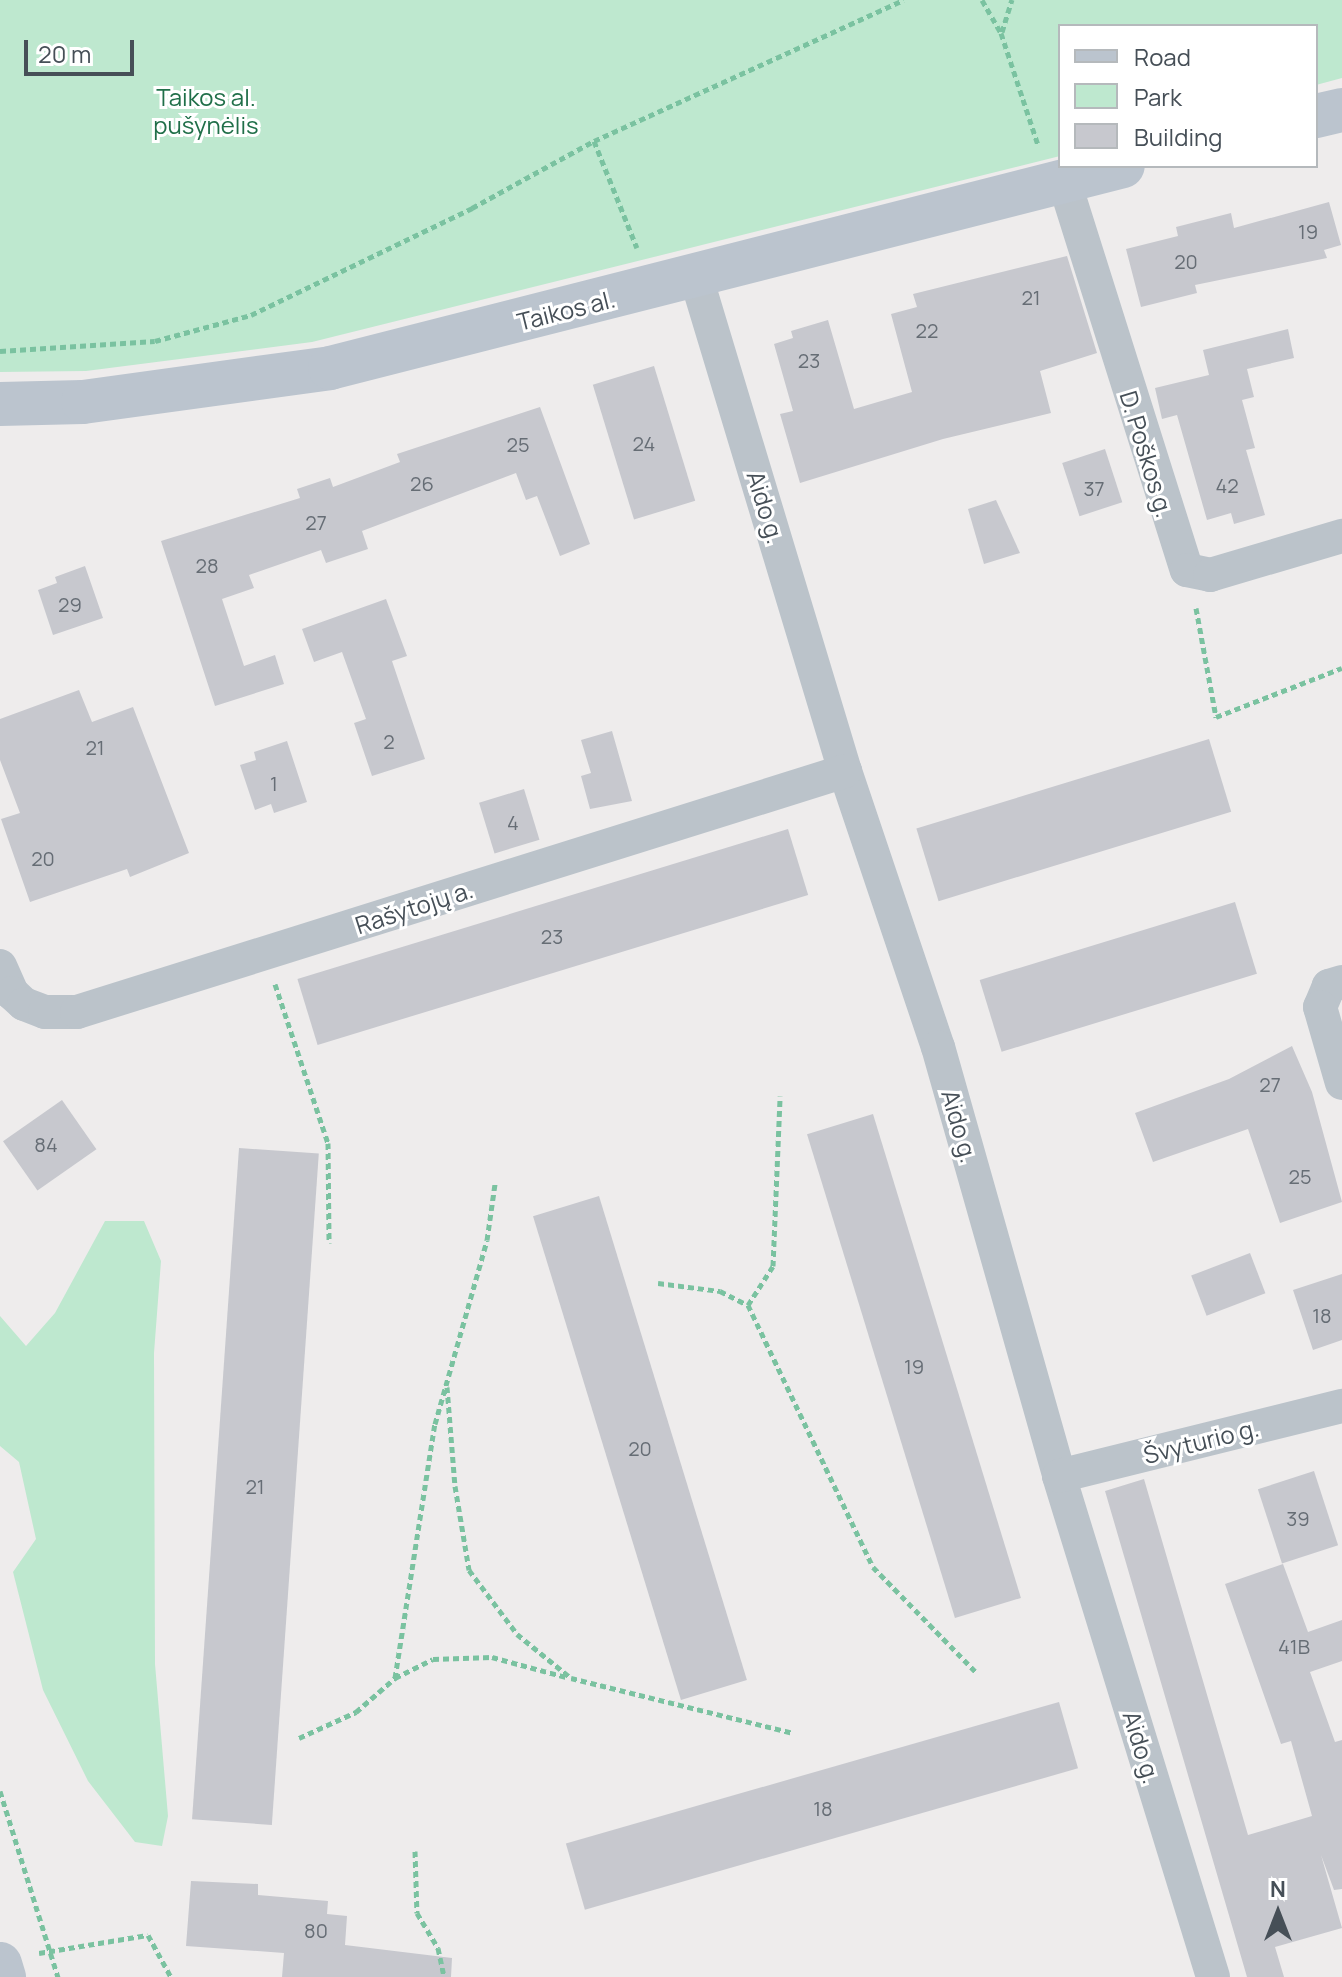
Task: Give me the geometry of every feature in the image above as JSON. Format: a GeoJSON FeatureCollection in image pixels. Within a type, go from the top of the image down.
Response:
{"type":"FeatureCollection","features":[{"type":"Feature","properties":{"kind":"main road"},"geometry":{"type":"LineString","coordinates":[[1318,116],[1342,110]]}},
{"type":"Feature","properties":{"kind":"main road","name":"Taikos al."},"geometry":{"type":"LineString","coordinates":[[0,404],[83,402],[247,384],[330,368],[650,289],[1115,168]]}},
{"type":"Feature","properties":{"kind":"main road"},"geometry":{"type":"LineString","coordinates":[[0,1964],[4,1977]]}},
{"type":"Feature","properties":{"kind":"street","name":"D. Poškos g."},"geometry":{"type":"LineString","coordinates":[[1057,183],[1179,559],[1195,575]]}},
{"type":"Feature","properties":{"kind":"street","name":"Aido g."},"geometry":{"type":"LineString","coordinates":[[696,277],[845,771],[938,1047],[1059,1476],[1213,1977]]}},
{"type":"Feature","properties":{"kind":"street"},"geometry":{"type":"LineString","coordinates":[[1195,575],[1342,536]]}},
{"type":"Feature","properties":{"kind":"street","name":"Rašytojų a."},"geometry":{"type":"LineString","coordinates":[[0,966],[12,993],[24,1004],[45,1012],[77,1012],[845,771]]}},
{"type":"Feature","properties":{"kind":"street"},"geometry":{"type":"LineString","coordinates":[[1342,982],[1329,986],[1320,1007],[1342,1083]]}},
{"type":"Feature","properties":{"kind":"street","name":"Švyturio g."},"geometry":{"type":"LineString","coordinates":[[1059,1476],[1342,1406]]}},
{"type":"Feature","properties":{"kind":"path"},"geometry":{"type":"LineString","coordinates":[[0,351],[155,341],[251,315],[472,208],[594,141],[903,0]]}},
{"type":"Feature","properties":{"kind":"path"},"geometry":{"type":"LineString","coordinates":[[982,0],[1001,33],[1057,183]]}},
{"type":"Feature","properties":{"kind":"path"},"geometry":{"type":"LineString","coordinates":[[1001,33],[1012,0]]}},
{"type":"Feature","properties":{"kind":"path"},"geometry":{"type":"LineString","coordinates":[[594,141],[650,289]]}},
{"type":"Feature","properties":{"kind":"path"},"geometry":{"type":"LineString","coordinates":[[1195,575],[1195,605],[1216,717],[1342,668]]}},
{"type":"Feature","properties":{"kind":"path"},"geometry":{"type":"LineString","coordinates":[[265,955],[328,1143],[329,1243]]}},
{"type":"Feature","properties":{"kind":"path"},"geometry":{"type":"LineString","coordinates":[[748,1305],[773,1266],[780,1096]]}},
{"type":"Feature","properties":{"kind":"path"},"geometry":{"type":"LineString","coordinates":[[395,1678],[435,1424],[487,1240],[495,1184]]}},
{"type":"Feature","properties":{"kind":"path"},"geometry":{"type":"LineString","coordinates":[[658,1283],[720,1291],[748,1305],[873,1567],[975,1671]]}},
{"type":"Feature","properties":{"kind":"path"},"geometry":{"type":"LineString","coordinates":[[447,1382],[455,1486],[469,1570],[517,1634],[571,1678]]}},
{"type":"Feature","properties":{"kind":"path"},"geometry":{"type":"LineString","coordinates":[[299,1738],[356,1712],[395,1678],[433,1659],[492,1657],[793,1733]]}},
{"type":"Feature","properties":{"kind":"path"},"geometry":{"type":"LineString","coordinates":[[0,1791],[58,1977]]}},
{"type":"Feature","properties":{"kind":"path"},"geometry":{"type":"LineString","coordinates":[[415,1851],[417,1913],[438,1948],[444,1977]]}},
{"type":"Feature","properties":{"kind":"path"},"geometry":{"type":"LineString","coordinates":[[50,1950],[148,1935],[170,1977]]}},
{"type":"Feature","properties":{"kind":"green space","name":"Taikos al. pušynėlis"},"geometry":{"type":"Polygon","coordinates":[[[0,0],[1342,0],[1342,78],[1318,84],[1318,24],[1058,24],[1058,156],[312,342],[86,371],[0,372],[0,0]]]}},
{"type":"Feature","properties":{"kind":"green space"},"geometry":{"type":"Polygon","coordinates":[[[105,1221],[144,1221],[161,1261],[154,1353],[155,1664],[168,1816],[162,1846],[135,1842],[88,1781],[43,1690],[13,1572],[36,1539],[19,1462],[0,1446],[0,1316],[26,1346],[55,1313],[105,1221]]]}},
{"type":"Feature","properties":{"kind":"building"},"geometry":{"type":"Polygon","coordinates":[[[1329,202],[1341,245],[1324,250],[1327,258],[1195,285],[1197,293],[1141,307],[1126,249],[1178,236],[1176,227],[1231,213],[1234,228],[1329,202]]]}},
{"type":"Feature","properties":{"kind":"building"},"geometry":{"type":"Polygon","coordinates":[[[1067,256],[1097,353],[1040,371],[1051,413],[943,439],[800,483],[780,414],[793,411],[774,344],[793,338],[791,331],[828,320],[854,409],[912,392],[891,314],[917,307],[913,294],[1067,256]]]}},
{"type":"Feature","properties":{"kind":"building"},"geometry":{"type":"Polygon","coordinates":[[[1288,329],[1294,358],[1247,369],[1254,397],[1242,400],[1255,448],[1246,450],[1265,515],[1234,524],[1231,513],[1207,520],[1177,415],[1162,419],[1155,388],[1209,375],[1203,350],[1288,329]]]}},
{"type":"Feature","properties":{"kind":"building"},"geometry":{"type":"Polygon","coordinates":[[[654,366],[695,501],[634,520],[593,385],[654,366]]]}},
{"type":"Feature","properties":{"kind":"building"},"geometry":{"type":"Polygon","coordinates":[[[540,407],[590,544],[560,556],[537,496],[526,500],[516,473],[362,531],[368,549],[326,563],[321,550],[249,575],[254,588],[222,599],[244,666],[275,655],[284,684],[215,706],[161,541],[300,498],[297,489],[330,478],[333,487],[400,462],[397,454],[540,407]]]}},
{"type":"Feature","properties":{"kind":"building"},"geometry":{"type":"Polygon","coordinates":[[[1105,449],[1122,502],[1080,516],[1062,463],[1105,449]]]}},
{"type":"Feature","properties":{"kind":"building"},"geometry":{"type":"Polygon","coordinates":[[[996,500],[1020,553],[984,564],[968,509],[996,500]]]}},
{"type":"Feature","properties":{"kind":"building"},"geometry":{"type":"Polygon","coordinates":[[[85,566],[103,618],[53,635],[38,590],[57,583],[55,577],[85,566]]]}},
{"type":"Feature","properties":{"kind":"building"},"geometry":{"type":"Polygon","coordinates":[[[386,599],[407,656],[392,661],[425,759],[372,776],[354,723],[366,719],[342,652],[314,662],[302,629],[386,599]]]}},
{"type":"Feature","properties":{"kind":"building"},"geometry":{"type":"Polygon","coordinates":[[[79,690],[92,722],[133,707],[189,853],[130,877],[127,869],[30,902],[1,819],[20,813],[0,760],[0,719],[79,690]]]}},
{"type":"Feature","properties":{"kind":"building"},"geometry":{"type":"Polygon","coordinates":[[[612,731],[632,801],[590,809],[581,776],[591,773],[581,740],[612,731]]]}},
{"type":"Feature","properties":{"kind":"building"},"geometry":{"type":"Polygon","coordinates":[[[1209,739],[1231,812],[939,901],[916,828],[1209,739]]]}},
{"type":"Feature","properties":{"kind":"building"},"geometry":{"type":"Polygon","coordinates":[[[287,741],[307,802],[274,813],[271,804],[255,810],[240,765],[256,760],[254,752],[287,741]]]}},
{"type":"Feature","properties":{"kind":"building"},"geometry":{"type":"Polygon","coordinates":[[[524,789],[539,840],[495,853],[479,803],[524,789]]]}},
{"type":"Feature","properties":{"kind":"building"},"geometry":{"type":"Polygon","coordinates":[[[788,829],[808,895],[318,1045],[297,979],[788,829]]]}},
{"type":"Feature","properties":{"kind":"building"},"geometry":{"type":"Polygon","coordinates":[[[1235,902],[1257,974],[1002,1052],[980,980],[1235,902]]]}},
{"type":"Feature","properties":{"kind":"building"},"geometry":{"type":"Polygon","coordinates":[[[1292,1046],[1312,1092],[1342,1202],[1280,1223],[1248,1129],[1153,1162],[1135,1113],[1229,1079],[1292,1046]]]}},
{"type":"Feature","properties":{"kind":"building"},"geometry":{"type":"Polygon","coordinates":[[[62,1100],[96,1149],[37,1190],[3,1141],[62,1100]]]}},
{"type":"Feature","properties":{"kind":"building"},"geometry":{"type":"Polygon","coordinates":[[[873,1114],[1021,1598],[955,1618],[807,1134],[873,1114]]]}},
{"type":"Feature","properties":{"kind":"building"},"geometry":{"type":"Polygon","coordinates":[[[239,1148],[319,1154],[272,1825],[192,1819],[239,1148]]]}},
{"type":"Feature","properties":{"kind":"building"},"geometry":{"type":"Polygon","coordinates":[[[599,1196],[747,1680],[681,1700],[533,1216],[599,1196]]]}},
{"type":"Feature","properties":{"kind":"building"},"geometry":{"type":"Polygon","coordinates":[[[1250,1253],[1265,1293],[1207,1316],[1191,1276],[1250,1253]]]}},
{"type":"Feature","properties":{"kind":"building"},"geometry":{"type":"Polygon","coordinates":[[[1342,1274],[1342,1340],[1313,1350],[1293,1290],[1342,1274]]]}},
{"type":"Feature","properties":{"kind":"building"},"geometry":{"type":"Polygon","coordinates":[[[1314,1471],[1338,1545],[1282,1563],[1258,1489],[1314,1471]]]}},
{"type":"Feature","properties":{"kind":"building"},"geometry":{"type":"Polygon","coordinates":[[[1144,1479],[1248,1835],[1312,1816],[1291,1741],[1281,1744],[1225,1584],[1283,1564],[1308,1632],[1342,1620],[1342,1661],[1310,1672],[1335,1742],[1342,1740],[1342,1889],[1334,1890],[1321,1855],[1342,1928],[1275,1947],[1284,1977],[1247,1977],[1105,1491],[1144,1479]]]}},
{"type":"Feature","properties":{"kind":"building"},"geometry":{"type":"Polygon","coordinates":[[[1059,1702],[1078,1768],[585,1910],[566,1843],[1059,1702]]]}},
{"type":"Feature","properties":{"kind":"building"},"geometry":{"type":"Polygon","coordinates":[[[191,1881],[258,1884],[258,1895],[328,1901],[327,1914],[347,1916],[345,1945],[452,1958],[451,1977],[282,1977],[284,1953],[186,1946],[191,1881]]]}}]}
